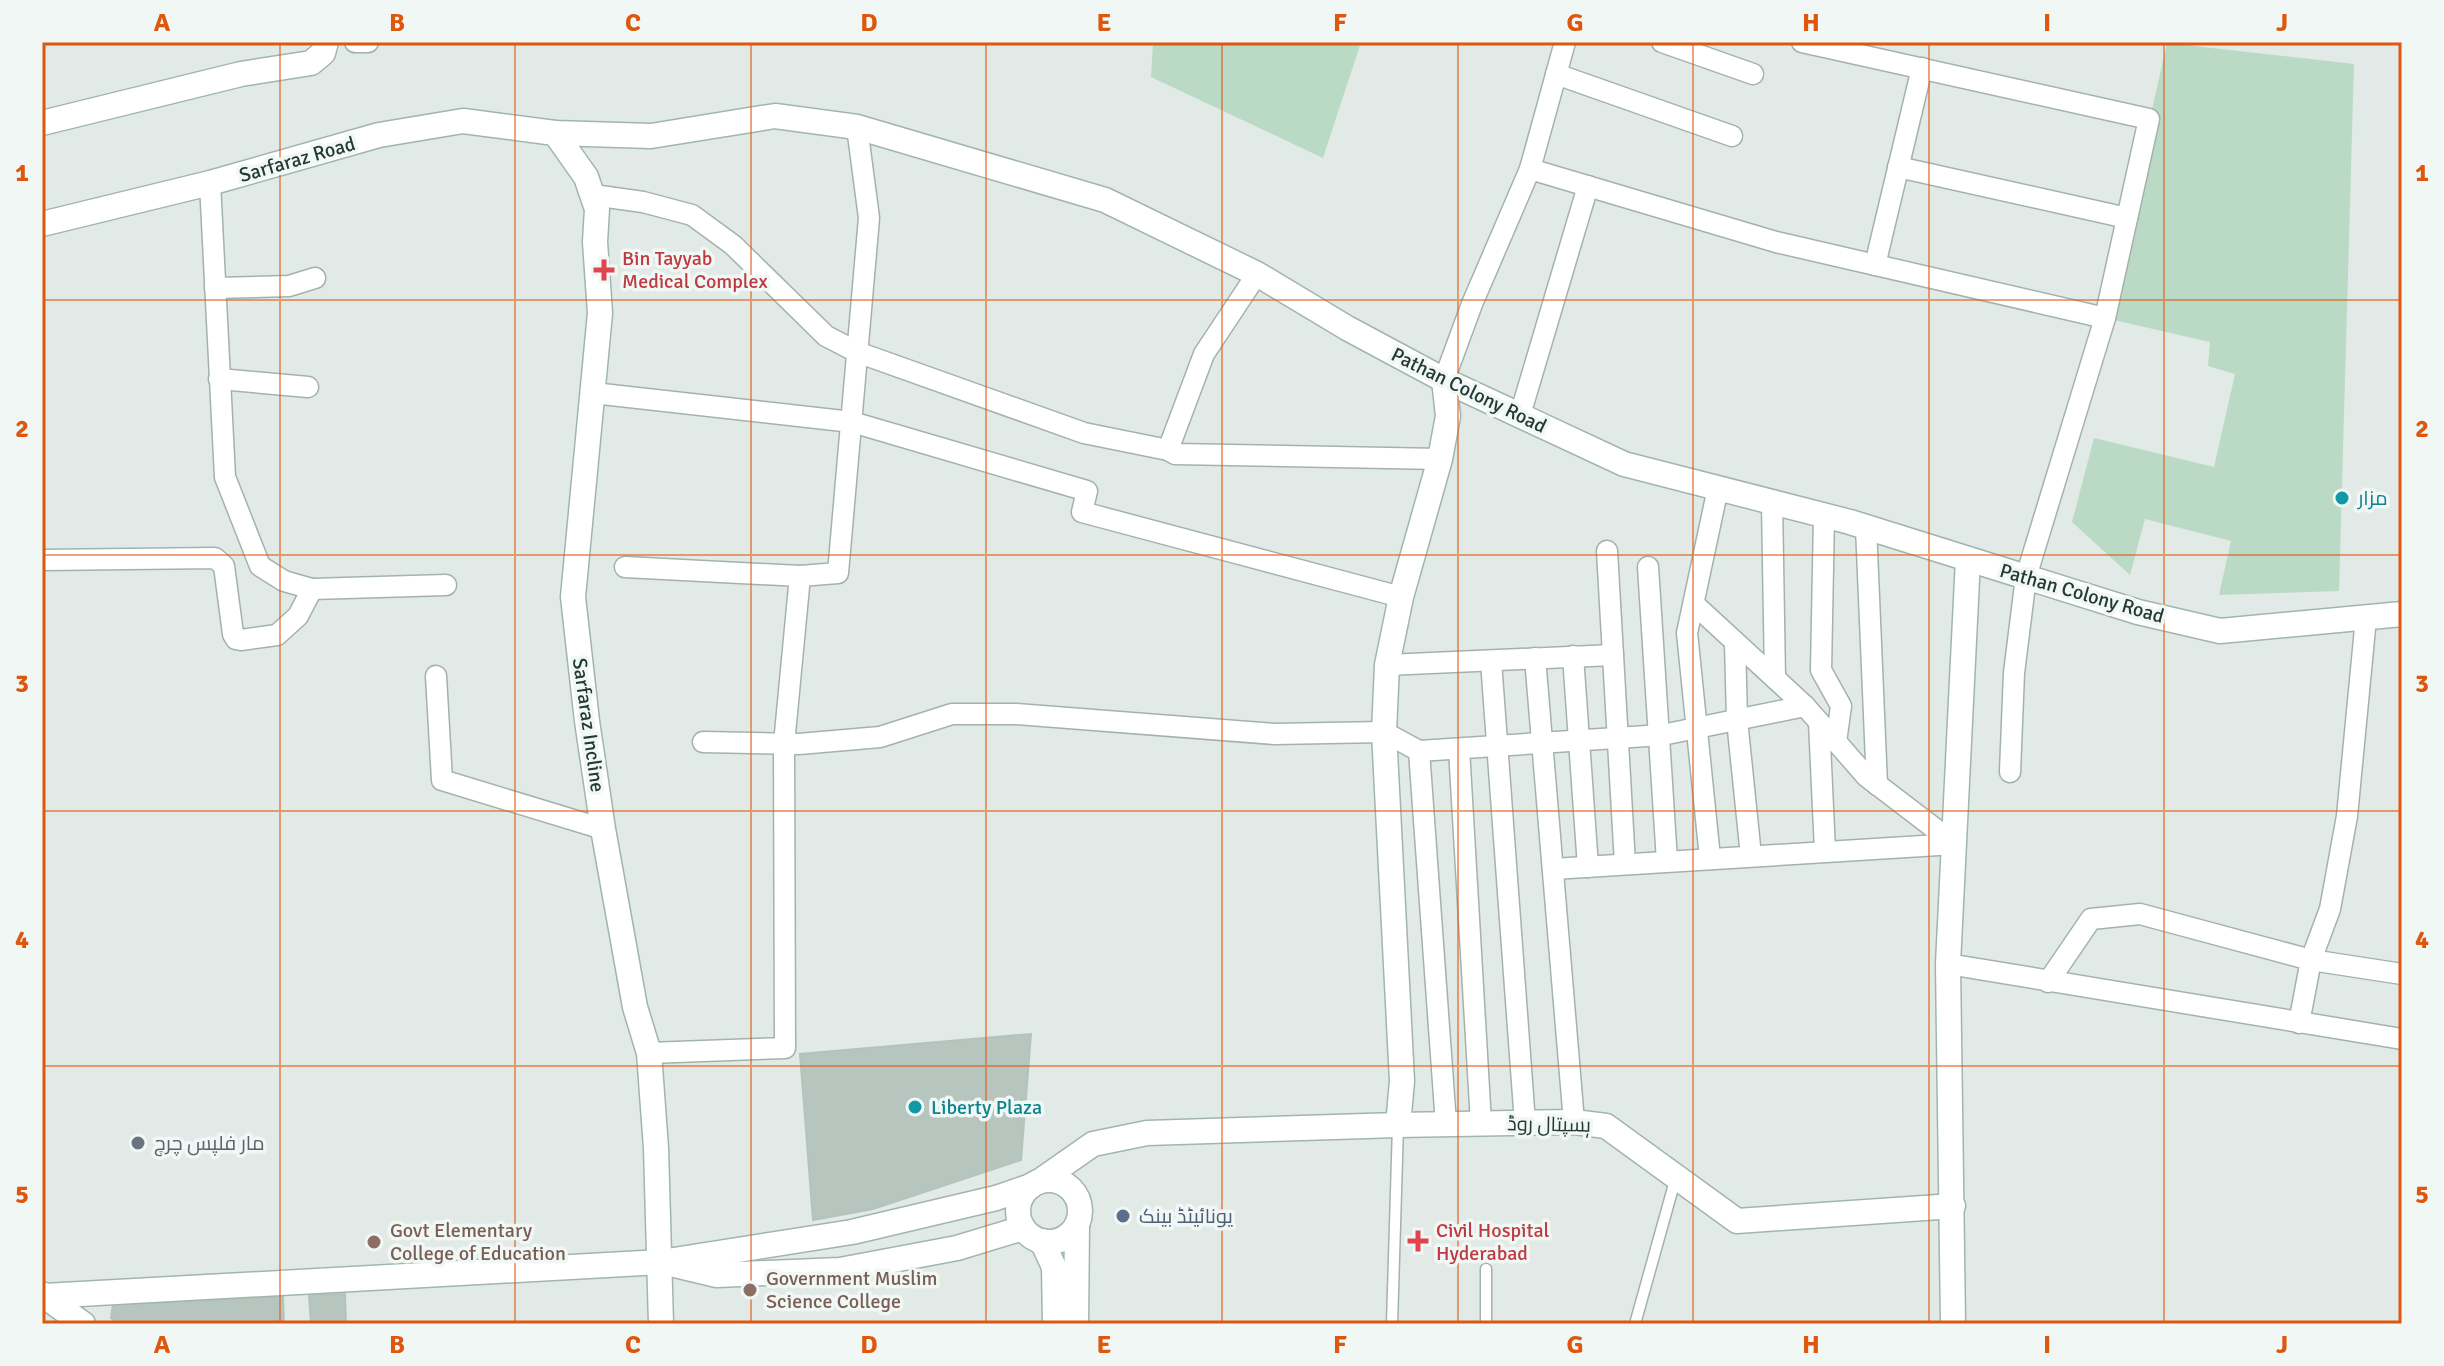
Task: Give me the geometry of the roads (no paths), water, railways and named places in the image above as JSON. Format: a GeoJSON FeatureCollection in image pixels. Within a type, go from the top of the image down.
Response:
{"type":"FeatureCollection","features":[{"type":"Feature","properties":{"kind":"street"},"geometry":{"type":"LineString","coordinates":[[42,123],[241,74],[311,63],[323,53],[326,42]]}},
{"type":"Feature","properties":{"kind":"street"},"geometry":{"type":"LineString","coordinates":[[355,42],[368,42]]}},
{"type":"Feature","properties":{"kind":"street"},"geometry":{"type":"LineString","coordinates":[[1398,1125],[1402,1081],[1384,732],[1387,665],[1401,597],[1440,459],[1448,416],[1444,380],[1472,304],[1530,169],[1565,42]]}},
{"type":"Feature","properties":{"kind":"street"},"geometry":{"type":"LineString","coordinates":[[1662,42],[1753,74]]}},
{"type":"Feature","properties":{"kind":"street"},"geometry":{"type":"LineString","coordinates":[[1802,42],[2149,119],[2105,318],[2026,577],[2014,673],[2010,772]]}},
{"type":"Feature","properties":{"kind":"street"},"geometry":{"type":"LineString","coordinates":[[1875,265],[1922,68]]}},
{"type":"Feature","properties":{"kind":"street"},"geometry":{"type":"LineString","coordinates":[[1556,74],[1732,136]]}},
{"type":"Feature","properties":{"kind":"street","name":"Pathan Colony Road"},"geometry":{"type":"LineString","coordinates":[[555,133],[651,136],[775,116],[857,127],[1105,200],[1257,274],[1347,328],[1444,380],[1624,464],[1866,527],[2138,612],[2220,631],[2402,614]]}},
{"type":"Feature","properties":{"kind":"street","name":"Sarfaraz Road"},"geometry":{"type":"LineString","coordinates":[[42,224],[210,183],[379,135],[463,121],[555,133]]}},
{"type":"Feature","properties":{"kind":"street"},"geometry":{"type":"LineString","coordinates":[[625,567],[800,576],[838,573],[869,218],[857,127]]}},
{"type":"Feature","properties":{"kind":"street","name":"Sarfaraz Incline"},"geometry":{"type":"LineString","coordinates":[[555,133],[586,177],[597,209],[595,242],[600,313],[573,597],[603,829],[635,1007],[649,1053],[661,1262],[661,1324]]}},
{"type":"Feature","properties":{"kind":"street"},"geometry":{"type":"LineString","coordinates":[[1898,167],[2127,218]]}},
{"type":"Feature","properties":{"kind":"street"},"geometry":{"type":"LineString","coordinates":[[1530,169],[1776,242],[2105,318]]}},
{"type":"Feature","properties":{"kind":"street"},"geometry":{"type":"LineString","coordinates":[[210,183],[225,477],[260,566],[284,581],[312,589],[446,585]]}},
{"type":"Feature","properties":{"kind":"street"},"geometry":{"type":"LineString","coordinates":[[1520,415],[1588,186]]}},
{"type":"Feature","properties":{"kind":"street"},"geometry":{"type":"LineString","coordinates":[[593,195],[657,205],[692,215],[733,245],[826,336],[857,352],[1084,433],[1175,454],[1440,459]]}},
{"type":"Feature","properties":{"kind":"street"},"geometry":{"type":"LineString","coordinates":[[1168,450],[1204,354],[1257,274]]}},
{"type":"Feature","properties":{"kind":"street"},"geometry":{"type":"LineString","coordinates":[[215,288],[289,286],[315,278]]}},
{"type":"Feature","properties":{"kind":"street"},"geometry":{"type":"LineString","coordinates":[[219,379],[308,387]]}},
{"type":"Feature","properties":{"kind":"street"},"geometry":{"type":"LineString","coordinates":[[593,393],[852,422],[1087,491],[1082,512],[1401,597]]}},
{"type":"Feature","properties":{"kind":"street"},"geometry":{"type":"LineString","coordinates":[[1710,858],[1687,633],[1718,488]]}},
{"type":"Feature","properties":{"kind":"street"},"geometry":{"type":"LineString","coordinates":[[1772,502],[1775,678]]}},
{"type":"Feature","properties":{"kind":"street"},"geometry":{"type":"LineString","coordinates":[[1824,516],[1821,670],[1841,706],[1836,742]]}},
{"type":"Feature","properties":{"kind":"street"},"geometry":{"type":"LineString","coordinates":[[1866,527],[1877,785]]}},
{"type":"Feature","properties":{"kind":"street"},"geometry":{"type":"LineString","coordinates":[[1607,551],[1625,864]]}},
{"type":"Feature","properties":{"kind":"street"},"geometry":{"type":"LineString","coordinates":[[42,560],[215,558],[224,566],[233,634],[241,640],[277,635],[298,616],[312,589]]}},
{"type":"Feature","properties":{"kind":"street"},"geometry":{"type":"LineString","coordinates":[[1953,1324],[1948,964],[1968,559]]}},
{"type":"Feature","properties":{"kind":"street"},"geometry":{"type":"LineString","coordinates":[[1648,567],[1667,861]]}},
{"type":"Feature","properties":{"kind":"street"},"geometry":{"type":"LineString","coordinates":[[649,1053],[785,1048],[784,744],[800,576]]}},
{"type":"Feature","properties":{"kind":"street"},"geometry":{"type":"LineString","coordinates":[[1694,604],[1805,706],[1877,785],[1955,844]]}},
{"type":"Feature","properties":{"kind":"street"},"geometry":{"type":"LineString","coordinates":[[2299,1023],[2311,960],[2330,909],[2347,816],[2366,618]]}},
{"type":"Feature","properties":{"kind":"street"},"geometry":{"type":"LineString","coordinates":[[1735,642],[1737,720],[1751,856]]}},
{"type":"Feature","properties":{"kind":"street"},"geometry":{"type":"LineString","coordinates":[[1387,665],[1613,655]]}},
{"type":"Feature","properties":{"kind":"street"},"geometry":{"type":"LineString","coordinates":[[1573,656],[1588,867]]}},
{"type":"Feature","properties":{"kind":"street"},"geometry":{"type":"LineString","coordinates":[[1535,658],[1574,1122]]}},
{"type":"Feature","properties":{"kind":"street"},"geometry":{"type":"LineString","coordinates":[[1491,661],[1525,1123]]}},
{"type":"Feature","properties":{"kind":"street"},"geometry":{"type":"LineString","coordinates":[[436,676],[442,780],[603,829]]}},
{"type":"Feature","properties":{"kind":"street"},"geometry":{"type":"LineString","coordinates":[[703,742],[784,744],[880,737],[952,714],[1016,714],[1274,734],[1384,732],[1419,751],[1659,735],[1805,706]]}},
{"type":"Feature","properties":{"kind":"street"},"geometry":{"type":"LineString","coordinates":[[1819,722],[1825,851]]}},
{"type":"Feature","properties":{"kind":"street"},"geometry":{"type":"LineString","coordinates":[[1459,749],[1481,1123]]}},
{"type":"Feature","properties":{"kind":"street"},"geometry":{"type":"LineString","coordinates":[[1419,751],[1446,1124]]}},
{"type":"Feature","properties":{"kind":"street"},"geometry":{"type":"LineString","coordinates":[[1553,869],[1955,844]]}},
{"type":"Feature","properties":{"kind":"street"},"geometry":{"type":"LineString","coordinates":[[2048,982],[2091,919],[2140,914],[2311,960],[2402,974]]}},
{"type":"Feature","properties":{"kind":"street"},"geometry":{"type":"LineString","coordinates":[[1948,964],[2402,1039]]}},
{"type":"Feature","properties":{"kind":"street","name":"ہسپتال روڈ"},"geometry":{"type":"LineString","coordinates":[[661,1262],[852,1232],[996,1198],[1035,1183],[1093,1144],[1147,1133],[1574,1122],[1606,1126],[1737,1221],[1953,1206]]}},
{"type":"Feature","properties":{"kind":"street"},"geometry":{"type":"LineString","coordinates":[[1076,1195],[1089,1157],[1096,1148],[1115,1138]]}},
{"type":"Feature","properties":{"kind":"street"},"geometry":{"type":"LineString","coordinates":[[1055,1324],[1054,1267],[1018,1210],[1024,1192],[1035,1183],[1056,1180],[1071,1188],[1081,1210],[1077,1226],[1076,1324]]}},
{"type":"Feature","properties":{"kind":"street"},"geometry":{"type":"LineString","coordinates":[[43,1295],[661,1262],[717,1275],[840,1270],[1033,1235],[1062,1240],[1077,1226]]}},
{"type":"Feature","properties":{"kind":"street"},"geometry":{"type":"LineString","coordinates":[[43,1295],[83,1324]]}},
{"type":"Feature","properties":{"kind":"lane"},"geometry":{"type":"LineString","coordinates":[[1392,1324],[1398,1125]]}},
{"type":"Feature","properties":{"kind":"lane"},"geometry":{"type":"LineString","coordinates":[[1635,1324],[1676,1177]]}},
{"type":"Feature","properties":{"kind":"lane"},"geometry":{"type":"LineString","coordinates":[[1486,1269],[1486,1324]]}},
{"type":"Feature","properties":{"kind":"place","name":"Bin Tayyab Medical Complex"},"geometry":{"type":"Point","coordinates":[604,270]}},
{"type":"Feature","properties":{"kind":"place","name":"مزار"},"geometry":{"type":"Point","coordinates":[2342,498]}},
{"type":"Feature","properties":{"kind":"place","name":"Liberty Plaza"},"geometry":{"type":"Point","coordinates":[915,1107]}},
{"type":"Feature","properties":{"kind":"place","name":"مار فلپس چرچ"},"geometry":{"type":"Point","coordinates":[138,1143]}},
{"type":"Feature","properties":{"kind":"place","name":"یونائیٹڈ بینک"},"geometry":{"type":"Point","coordinates":[1123,1216]}},
{"type":"Feature","properties":{"kind":"place","name":"Civil Hospital Hyderabad"},"geometry":{"type":"Point","coordinates":[1418,1241]}},
{"type":"Feature","properties":{"kind":"place","name":"Govt Elementary College of Education"},"geometry":{"type":"Point","coordinates":[374,1242]}},
{"type":"Feature","properties":{"kind":"place","name":"Government Muslim Science College"},"geometry":{"type":"Point","coordinates":[750,1290]}}]}
